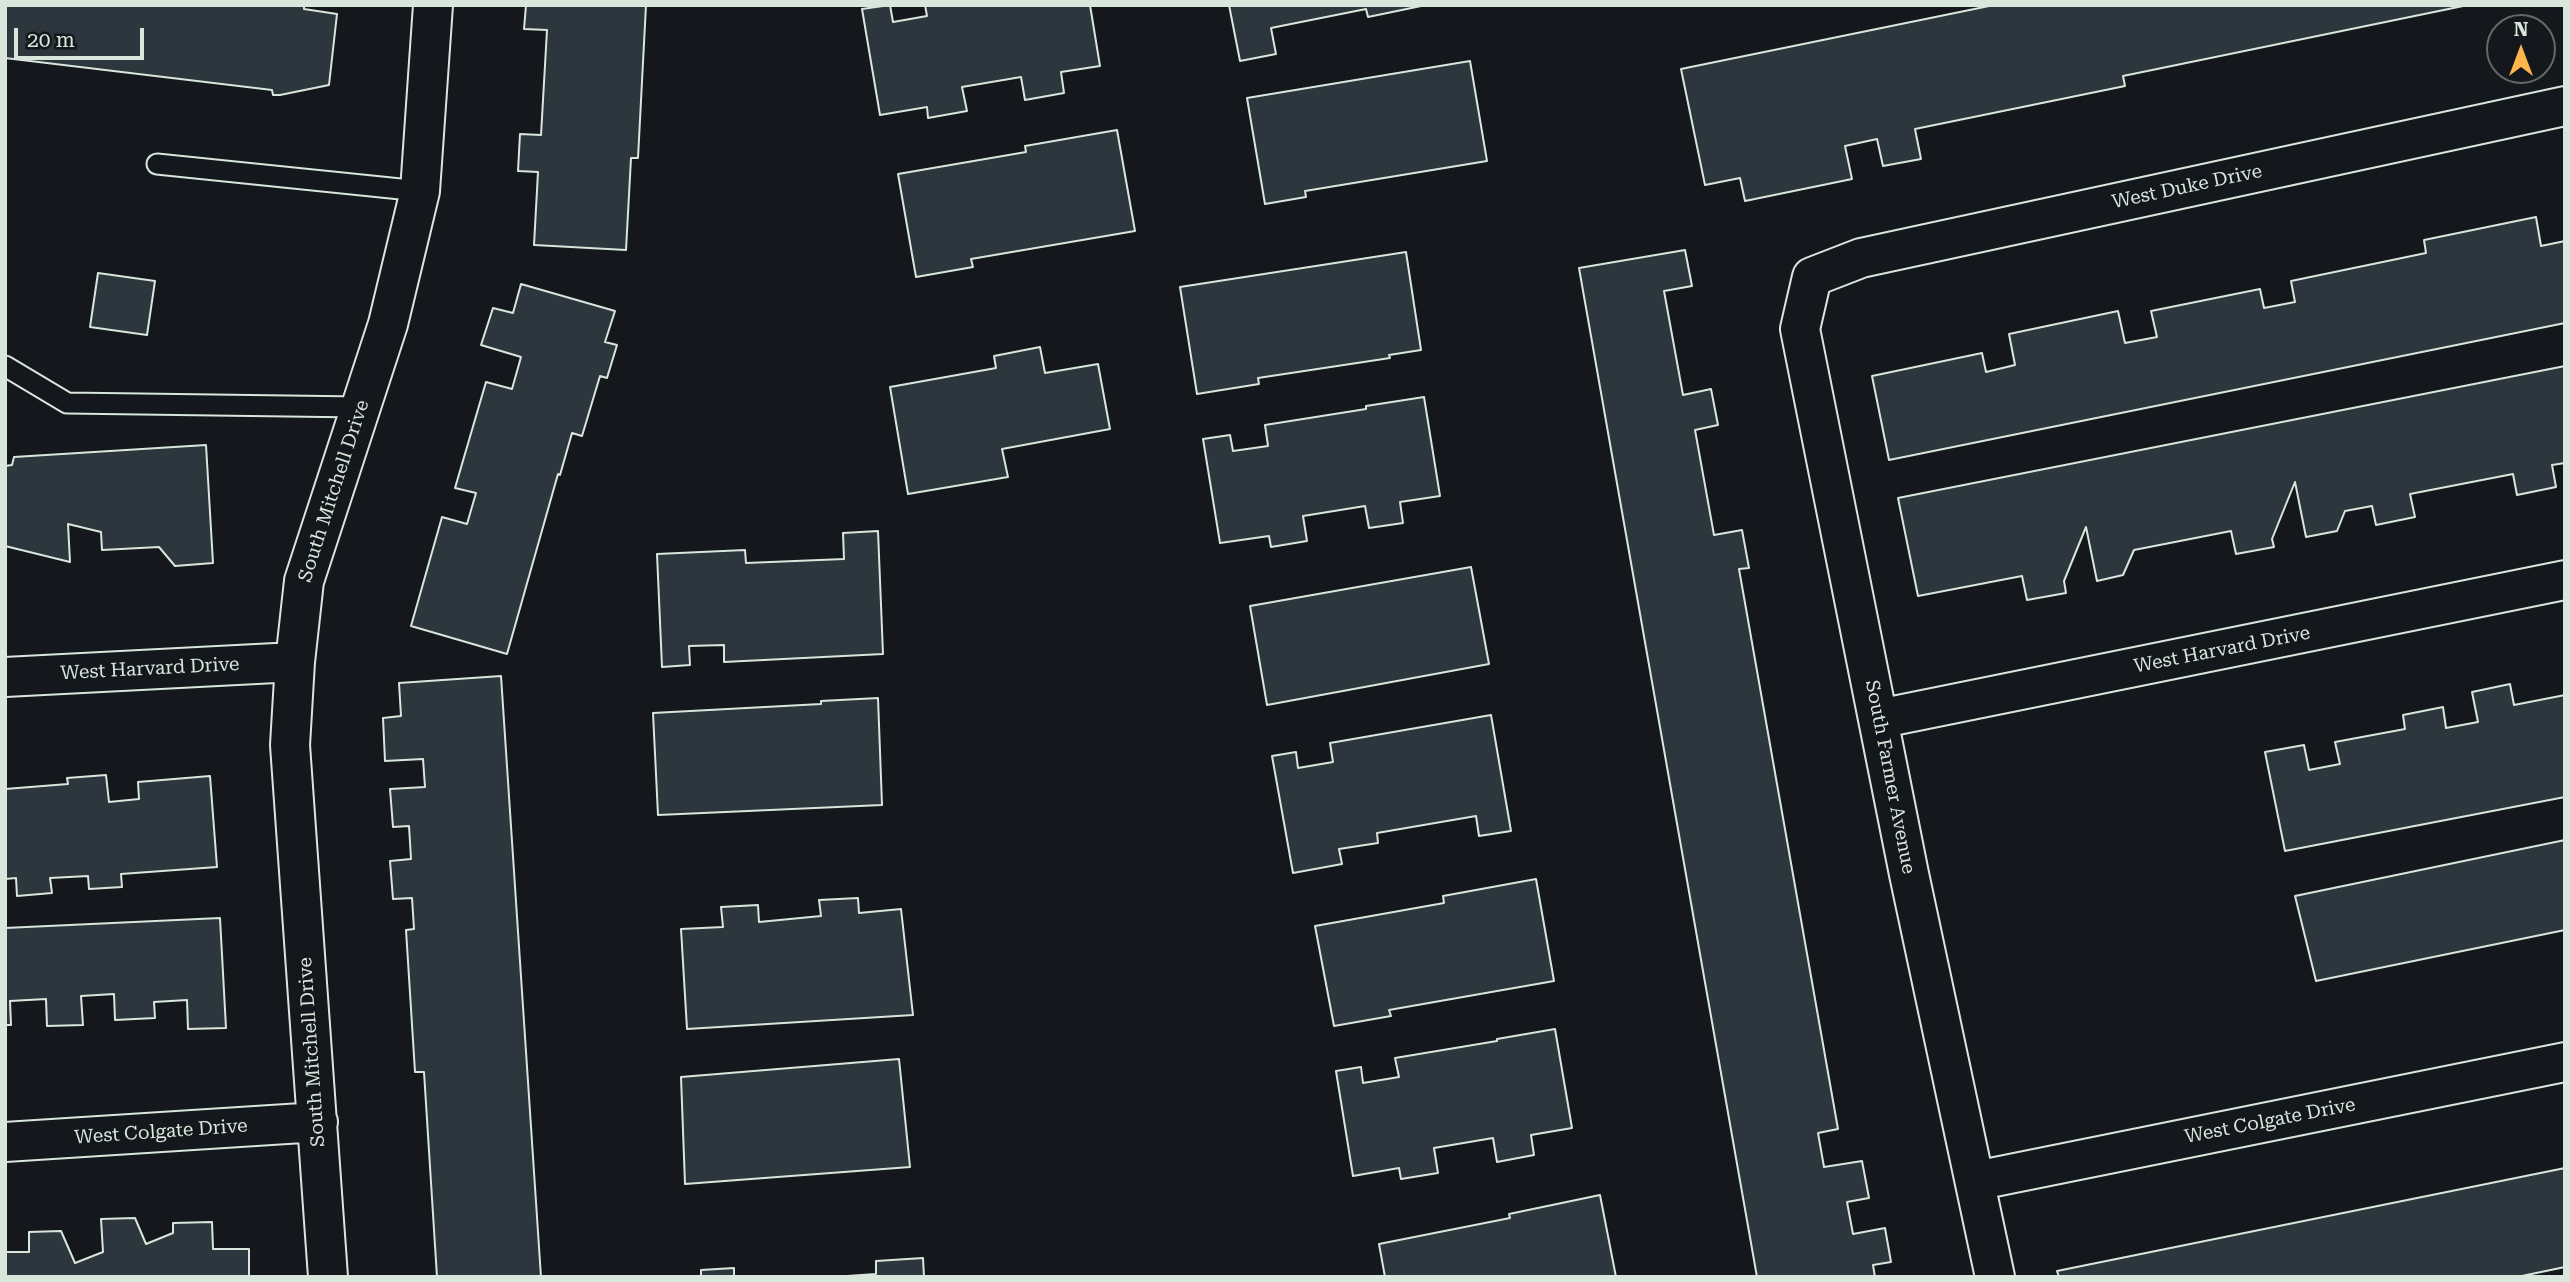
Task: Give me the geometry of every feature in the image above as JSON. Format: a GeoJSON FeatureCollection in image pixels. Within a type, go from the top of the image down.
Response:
{"type":"FeatureCollection","features":[{"type":"Feature","properties":{"kind":"street","name":"South Mitchell Drive"},"geometry":{"type":"LineString","coordinates":[[328,1277],[290,745],[295,662],[304,581],[388,324],[420,191],[433,5]]}},
{"type":"Feature","properties":{"kind":"street","name":"West Duke Drive"},"geometry":{"type":"LineString","coordinates":[[1812,277],[1861,258],[2565,106]]}},
{"type":"Feature","properties":{"kind":"street","name":"South Farmer Avenue"},"geometry":{"type":"LineString","coordinates":[[1812,277],[1800,329],[1878,719],[1995,1277]]}},
{"type":"Feature","properties":{"kind":"street","name":"West Harvard Drive"},"geometry":{"type":"LineString","coordinates":[[1878,719],[2565,580]]}},
{"type":"Feature","properties":{"kind":"street","name":"West Harvard Drive"},"geometry":{"type":"LineString","coordinates":[[5,677],[295,662]]}},
{"type":"Feature","properties":{"kind":"street","name":"West Colgate Drive"},"geometry":{"type":"LineString","coordinates":[[1975,1181],[2565,1062]]}},
{"type":"Feature","properties":{"kind":"street","name":"West Colgate Drive"},"geometry":{"type":"LineString","coordinates":[[5,1142],[318,1122]]}},
{"type":"Feature","properties":{"kind":"lane"},"geometry":{"type":"LineString","coordinates":[[156,164],[420,191]]}},
{"type":"Feature","properties":{"kind":"lane"},"geometry":{"type":"LineString","coordinates":[[5,366],[67,403],[361,407]]}},
{"type":"Feature","properties":{"kind":"building"},"geometry":{"type":"Polygon","coordinates":[[[5,5],[304,5],[304,9],[337,14],[329,85],[273,95],[272,90],[5,58],[5,5]]]}},
{"type":"Feature","properties":{"kind":"building"},"geometry":{"type":"Polygon","coordinates":[[[526,5],[646,5],[638,158],[631,158],[626,250],[534,245],[538,172],[518,171],[520,134],[541,135],[547,30],[524,29],[526,5]]]}},
{"type":"Feature","properties":{"kind":"building"},"geometry":{"type":"Polygon","coordinates":[[[890,5],[893,22],[927,16],[925,5],[1090,5],[1100,66],[1061,72],[1064,93],[1025,100],[1021,77],[962,87],[967,111],[928,118],[927,107],[880,115],[862,9],[890,5]]]}},
{"type":"Feature","properties":{"kind":"building"},"geometry":{"type":"Polygon","coordinates":[[[1229,5],[1426,5],[1368,17],[1366,9],[1271,28],[1276,54],[1240,61],[1229,5]]]}},
{"type":"Feature","properties":{"kind":"building"},"geometry":{"type":"Polygon","coordinates":[[[1994,5],[2468,5],[2123,76],[2125,86],[1915,129],[1921,159],[1883,166],[1877,139],[1845,146],[1852,179],[1745,201],[1740,178],[1705,185],[1681,69],[1994,5]]]}},
{"type":"Feature","properties":{"kind":"building"},"geometry":{"type":"Polygon","coordinates":[[[1470,61],[1487,161],[1305,191],[1306,197],[1265,204],[1247,98],[1470,61]]]}},
{"type":"Feature","properties":{"kind":"building"},"geometry":{"type":"Polygon","coordinates":[[[1117,130],[1135,231],[971,259],[973,267],[916,277],[898,174],[1026,152],[1025,146],[1117,130]]]}},
{"type":"Feature","properties":{"kind":"building"},"geometry":{"type":"Polygon","coordinates":[[[2536,217],[2541,246],[2565,241],[2565,323],[1889,460],[1872,376],[1982,353],[1986,372],[2015,365],[2009,334],[2118,311],[2125,343],[2157,337],[2151,311],[2260,289],[2264,308],[2295,302],[2291,281],[2426,253],[2424,240],[2536,217]]]}},
{"type":"Feature","properties":{"kind":"building"},"geometry":{"type":"Polygon","coordinates":[[[1685,250],[1692,286],[1664,291],[1683,395],[1711,389],[1718,425],[1695,430],[1714,535],[1742,530],[1749,568],[1739,569],[1838,1129],[1818,1133],[1824,1167],[1862,1161],[1869,1198],[1847,1202],[1853,1234],[1885,1228],[1891,1262],[1873,1265],[1875,1277],[1757,1277],[1579,268],[1685,250]]]}},
{"type":"Feature","properties":{"kind":"building"},"geometry":{"type":"Polygon","coordinates":[[[1406,252],[1421,350],[1389,355],[1390,358],[1258,378],[1259,384],[1197,394],[1180,287],[1406,252]]]}},
{"type":"Feature","properties":{"kind":"building"},"geometry":{"type":"Polygon","coordinates":[[[98,273],[155,281],[147,335],[90,327],[98,273]]]}},
{"type":"Feature","properties":{"kind":"building"},"geometry":{"type":"Polygon","coordinates":[[[521,284],[615,311],[605,342],[617,345],[607,378],[600,376],[582,436],[572,433],[507,654],[411,626],[442,517],[467,524],[476,493],[455,488],[486,382],[512,389],[521,357],[481,345],[493,308],[513,313],[521,284]]]}},
{"type":"Feature","properties":{"kind":"building"},"geometry":{"type":"Polygon","coordinates":[[[1040,347],[1045,373],[1098,364],[1110,429],[1002,449],[1008,477],[908,494],[890,387],[996,368],[994,356],[1040,347]]]}},
{"type":"Feature","properties":{"kind":"building"},"geometry":{"type":"Polygon","coordinates":[[[2565,366],[2565,463],[2552,465],[2556,487],[2517,495],[2513,474],[2410,494],[2415,517],[2376,525],[2372,506],[2345,511],[2337,531],[2306,537],[2295,482],[2272,539],[2274,547],[2236,554],[2231,531],[2134,550],[2123,575],[2097,581],[2086,527],[2064,581],[2066,593],[2027,600],[2022,576],[1918,596],[1898,498],[2565,366]]]}},
{"type":"Feature","properties":{"kind":"building"},"geometry":{"type":"Polygon","coordinates":[[[1424,397],[1440,496],[1400,502],[1403,523],[1369,528],[1365,506],[1303,516],[1307,541],[1271,547],[1269,536],[1220,543],[1203,439],[1230,435],[1233,451],[1268,446],[1265,425],[1424,397]]]}},
{"type":"Feature","properties":{"kind":"building"},"geometry":{"type":"Polygon","coordinates":[[[206,445],[213,563],[175,566],[159,547],[102,550],[101,532],[68,524],[70,562],[5,546],[5,466],[12,465],[14,457],[206,445]]]}},
{"type":"Feature","properties":{"kind":"building"},"geometry":{"type":"Polygon","coordinates":[[[878,531],[883,654],[724,662],[724,645],[689,646],[690,665],[662,667],[657,554],[745,550],[746,563],[844,559],[843,533],[878,531]]]}},
{"type":"Feature","properties":{"kind":"building"},"geometry":{"type":"Polygon","coordinates":[[[1471,567],[1489,664],[1267,705],[1250,606],[1471,567]]]}},
{"type":"Feature","properties":{"kind":"building"},"geometry":{"type":"Polygon","coordinates":[[[501,676],[541,1277],[437,1277],[424,1072],[415,1072],[406,930],[414,929],[412,898],[393,899],[390,861],[411,859],[409,826],[393,827],[390,789],[425,787],[423,759],[385,761],[383,718],[401,716],[399,683],[501,676]]]}},
{"type":"Feature","properties":{"kind":"building"},"geometry":{"type":"Polygon","coordinates":[[[2510,684],[2514,705],[2565,695],[2565,797],[2285,851],[2265,752],[2304,745],[2309,770],[2340,764],[2335,742],[2405,729],[2403,715],[2443,707],[2446,728],[2478,722],[2472,692],[2510,684]]]}},
{"type":"Feature","properties":{"kind":"building"},"geometry":{"type":"Polygon","coordinates":[[[878,698],[882,805],[658,815],[653,713],[821,704],[821,701],[878,698]]]}},
{"type":"Feature","properties":{"kind":"building"},"geometry":{"type":"Polygon","coordinates":[[[1491,715],[1511,831],[1479,836],[1476,816],[1377,833],[1378,843],[1339,849],[1342,864],[1293,873],[1272,756],[1296,752],[1298,768],[1333,762],[1330,743],[1491,715]]]}},
{"type":"Feature","properties":{"kind":"building"},"geometry":{"type":"Polygon","coordinates":[[[106,775],[109,802],[139,799],[138,782],[210,776],[217,867],[121,874],[122,887],[89,889],[88,876],[50,878],[52,893],[17,896],[16,878],[5,879],[5,789],[68,784],[67,778],[106,775]]]}},
{"type":"Feature","properties":{"kind":"building"},"geometry":{"type":"Polygon","coordinates":[[[2565,840],[2565,930],[2316,981],[2295,896],[2565,840]]]}},
{"type":"Feature","properties":{"kind":"building"},"geometry":{"type":"Polygon","coordinates":[[[1536,879],[1554,981],[1389,1010],[1391,1016],[1334,1026],[1315,926],[1444,903],[1443,896],[1536,879]]]}},
{"type":"Feature","properties":{"kind":"building"},"geometry":{"type":"Polygon","coordinates":[[[858,898],[859,913],[901,909],[913,1015],[687,1029],[681,929],[723,927],[721,907],[758,905],[759,922],[821,916],[819,900],[858,898]]]}},
{"type":"Feature","properties":{"kind":"building"},"geometry":{"type":"Polygon","coordinates":[[[220,918],[226,1028],[188,1029],[187,1000],[154,1002],[155,1018],[115,1020],[114,994],[81,996],[83,1025],[47,1026],[46,999],[10,1001],[11,1025],[5,1025],[5,928],[220,918]]]}},
{"type":"Feature","properties":{"kind":"building"},"geometry":{"type":"Polygon","coordinates":[[[1555,1029],[1572,1128],[1531,1135],[1534,1155],[1497,1162],[1493,1138],[1434,1148],[1438,1173],[1401,1179],[1399,1168],[1353,1176],[1336,1071],[1361,1067],[1363,1083],[1399,1077],[1395,1058],[1555,1029]]]}},
{"type":"Feature","properties":{"kind":"building"},"geometry":{"type":"Polygon","coordinates":[[[899,1059],[910,1167],[685,1184],[681,1077],[899,1059]]]}},
{"type":"Feature","properties":{"kind":"building"},"geometry":{"type":"Polygon","coordinates":[[[2565,1168],[2565,1267],[2517,1277],[2059,1277],[2057,1271],[2565,1168]]]}},
{"type":"Feature","properties":{"kind":"building"},"geometry":{"type":"Polygon","coordinates":[[[1600,1195],[1616,1277],[1385,1277],[1379,1244],[1510,1218],[1509,1214],[1600,1195]]]}},
{"type":"Feature","properties":{"kind":"building"},"geometry":{"type":"Polygon","coordinates":[[[135,1218],[146,1244],[173,1233],[173,1223],[212,1222],[213,1249],[249,1249],[249,1277],[5,1277],[5,1252],[29,1252],[29,1232],[61,1231],[75,1263],[103,1252],[101,1219],[135,1218]]]}},
{"type":"Feature","properties":{"kind":"building"},"geometry":{"type":"Polygon","coordinates":[[[923,1258],[924,1277],[833,1277],[876,1274],[876,1261],[923,1258]]]}},
{"type":"Feature","properties":{"kind":"building"},"geometry":{"type":"Polygon","coordinates":[[[734,1268],[734,1277],[701,1277],[701,1270],[734,1268]]]}}]}
